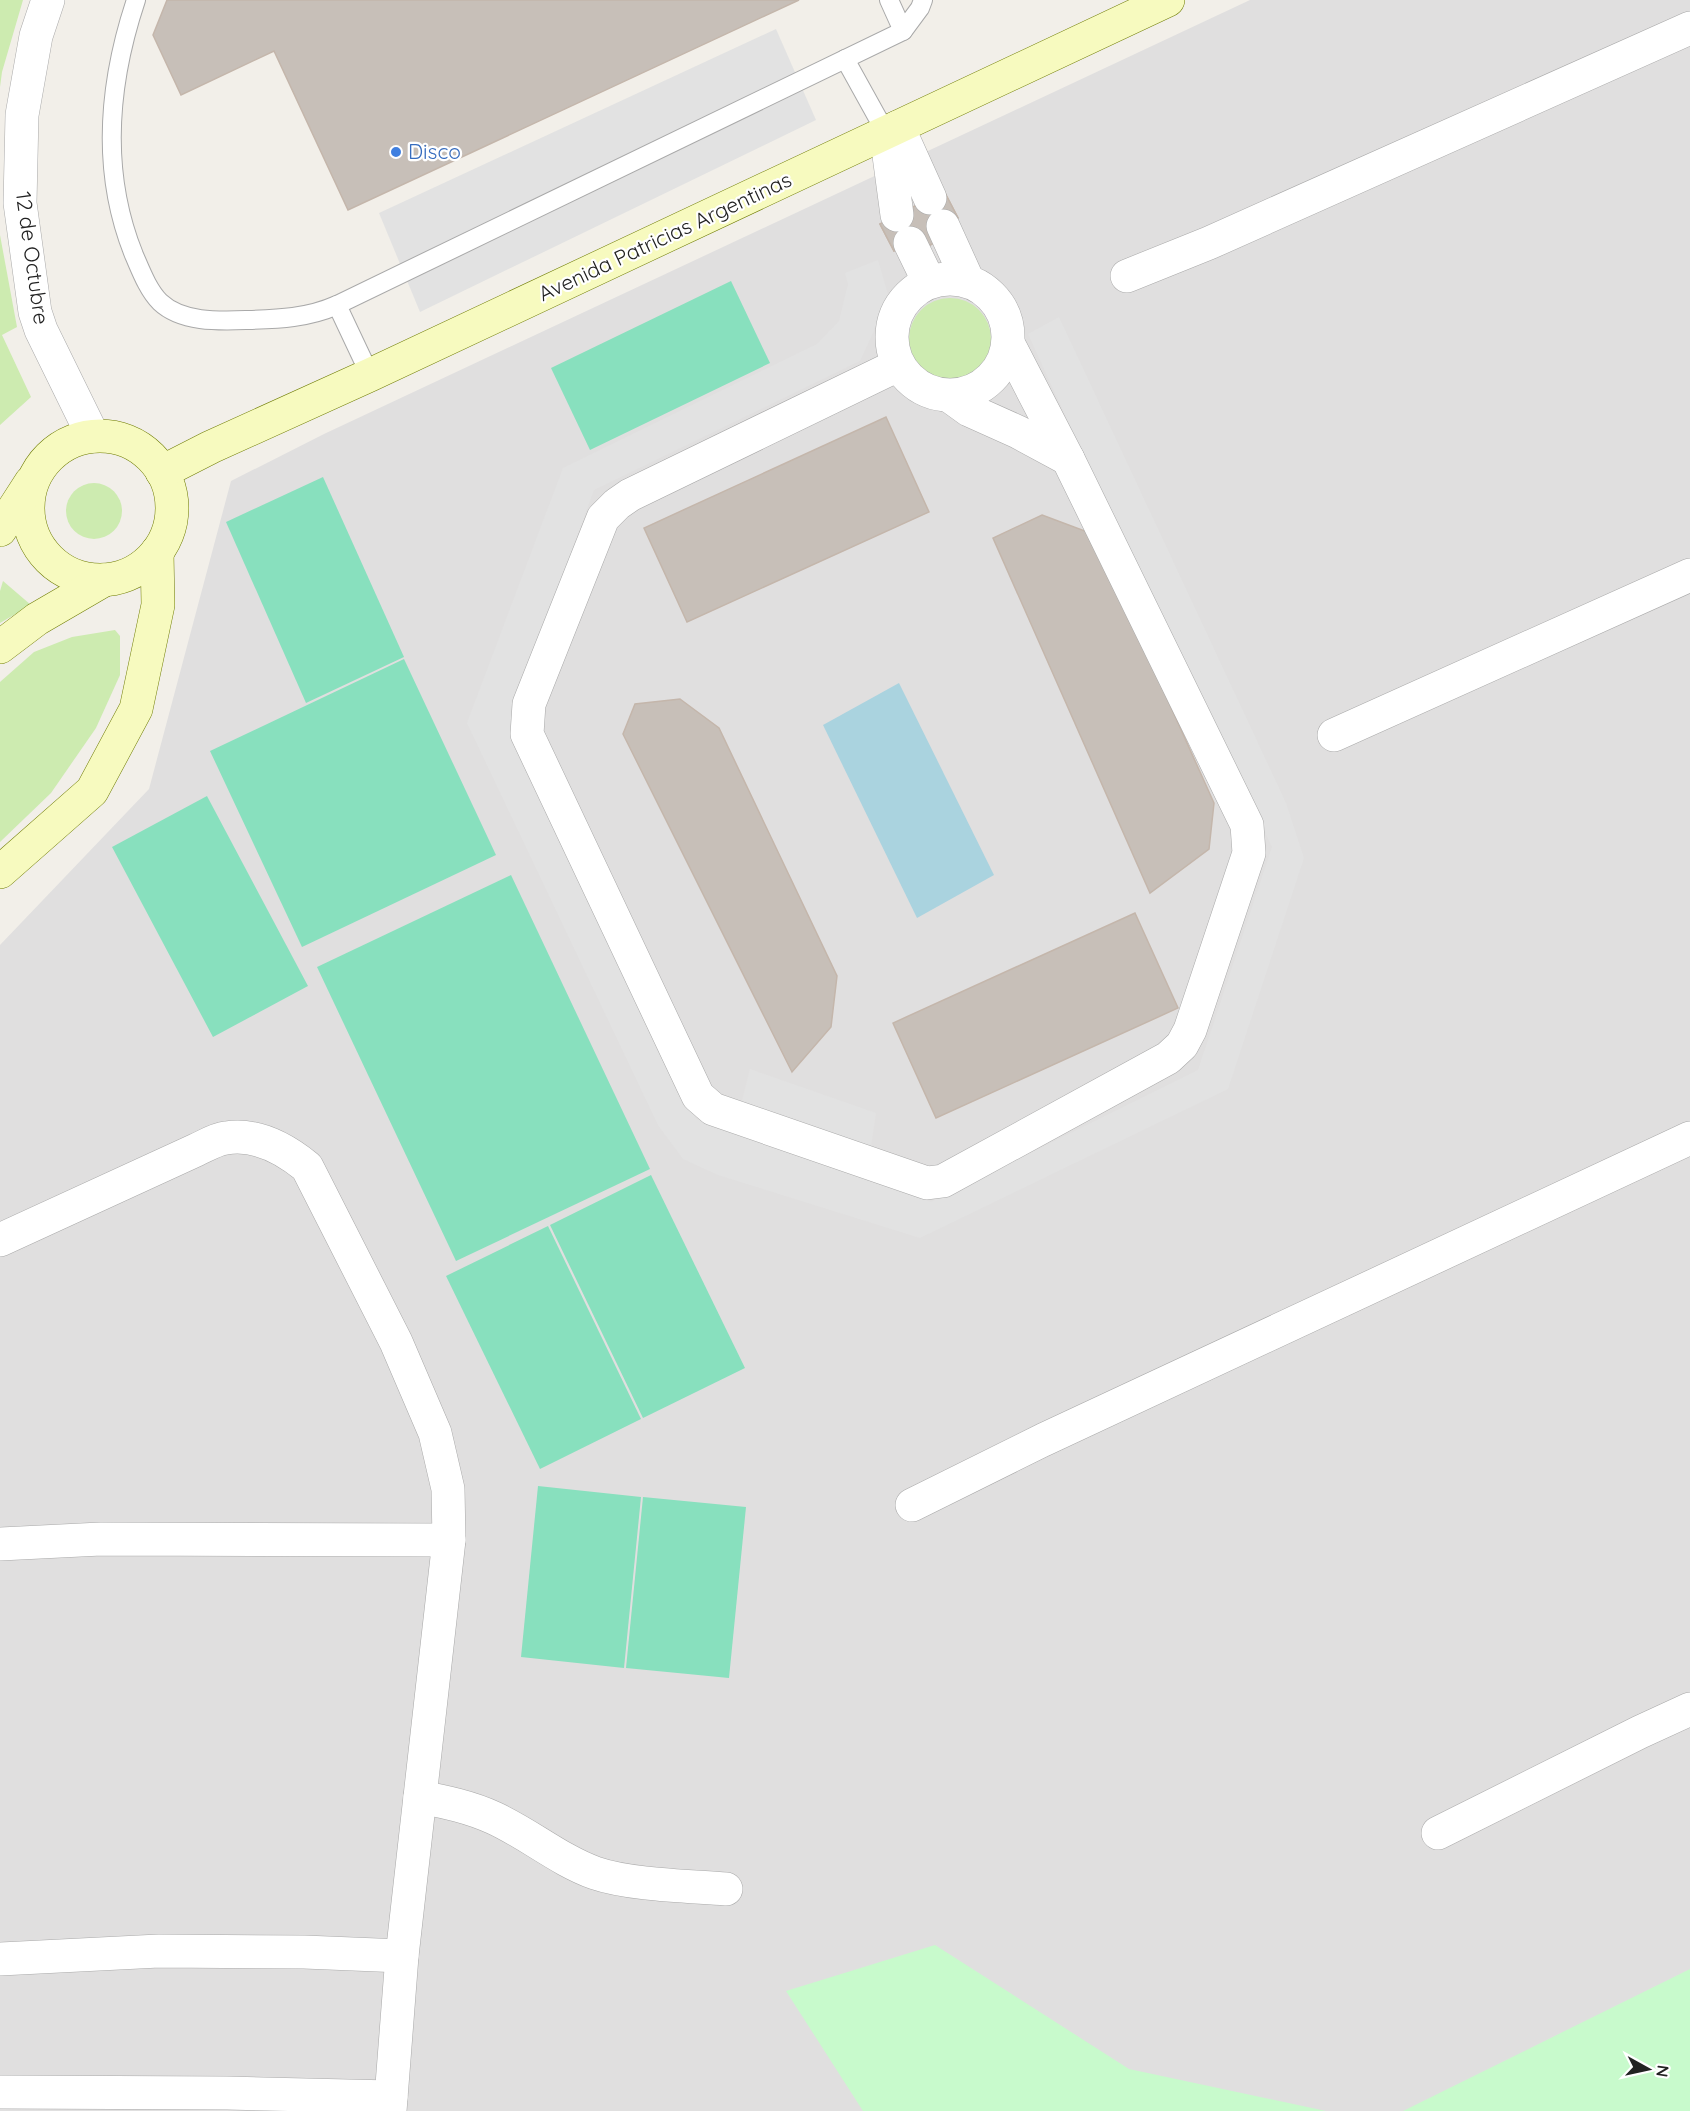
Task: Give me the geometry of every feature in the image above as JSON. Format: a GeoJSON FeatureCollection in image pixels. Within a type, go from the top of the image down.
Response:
{"type":"FeatureCollection","features":[{"type":"Feature","properties":{"kind":"street","name":"12 de Octubre"},"geometry":{"type":"LineString","coordinates":[[48,0],[36,36],[22,115],[20,203],[35,312],[41,330],[93,436]]}},
{"type":"Feature","properties":{"kind":"street","name":"Avenida Patricias Argentinas"},"geometry":{"type":"LineString","coordinates":[[162,472],[211,447],[370,375],[1168,0]]}},
{"type":"Feature","properties":{"kind":"street"},"geometry":{"type":"LineString","coordinates":[[1127,276],[1209,243],[1690,28]]}},
{"type":"Feature","properties":{"kind":"street"},"geometry":{"type":"LineString","coordinates":[[892,130],[937,212],[968,281]]}},
{"type":"Feature","properties":{"kind":"street"},"geometry":{"type":"LineString","coordinates":[[892,130],[904,229],[929,282]]}},
{"type":"Feature","properties":{"kind":"street"},"geometry":{"type":"LineString","coordinates":[[948,278],[968,281],[986,290],[999,305],[1007,323],[1008,343],[1004,360],[995,375],[983,386],[951,397],[938,395],[915,385],[898,365],[892,346],[892,326],[899,308],[912,293],[929,282],[948,278]]}},
{"type":"Feature","properties":{"kind":"street"},"geometry":{"type":"LineString","coordinates":[[898,365],[630,495],[617,504],[603,518],[529,704],[526,734],[698,1096],[713,1109],[927,1183],[944,1181],[1168,1058],[1182,1045],[1190,1030],[1249,853],[1247,825],[1068,459],[1008,343]]}},
{"type":"Feature","properties":{"kind":"street"},"geometry":{"type":"LineString","coordinates":[[951,397],[969,410],[1018,432],[1068,459]]}},
{"type":"Feature","properties":{"kind":"street"},"geometry":{"type":"LineString","coordinates":[[0,530],[42,466],[56,451],[73,441],[93,436],[113,437],[133,444],[149,456],[162,472],[170,492],[171,513],[167,533],[157,552],[142,566],[124,576],[104,580],[83,579],[65,572],[49,559],[37,543],[30,524],[28,504],[32,484],[42,466]]}},
{"type":"Feature","properties":{"kind":"street"},"geometry":{"type":"LineString","coordinates":[[0,872],[92,791],[136,709],[158,605],[157,552]]}},
{"type":"Feature","properties":{"kind":"street"},"geometry":{"type":"LineString","coordinates":[[1334,735],[1690,575]]}},
{"type":"Feature","properties":{"kind":"street"},"geometry":{"type":"LineString","coordinates":[[0,647],[37,619],[104,580]]}},
{"type":"Feature","properties":{"kind":"street"},"geometry":{"type":"LineString","coordinates":[[0,1240],[195,1150],[226,1138],[255,1138],[289,1153],[307,1167],[396,1341],[435,1433],[448,1489],[449,1540],[402,1956],[390,2104],[216,2093],[0,2092]]}},
{"type":"Feature","properties":{"kind":"street"},"geometry":{"type":"LineString","coordinates":[[912,1505],[1054,1435],[1690,1138]]}},
{"type":"Feature","properties":{"kind":"street"},"geometry":{"type":"LineString","coordinates":[[0,1544],[101,1539],[449,1540]]}},
{"type":"Feature","properties":{"kind":"street"},"geometry":{"type":"LineString","coordinates":[[1438,1833],[1690,1709]]}},
{"type":"Feature","properties":{"kind":"street"},"geometry":{"type":"LineString","coordinates":[[420,1797],[468,1807],[496,1819],[567,1860],[596,1873],[631,1880],[726,1889]]}},
{"type":"Feature","properties":{"kind":"street"},"geometry":{"type":"LineString","coordinates":[[0,1959],[159,1952],[304,1952],[402,1956]]}},
{"type":"Feature","properties":{"kind":"lane"},"geometry":{"type":"LineString","coordinates":[[136,0],[117,67],[111,107],[113,161],[122,226],[144,278],[161,303],[183,315],[218,321],[291,319],[337,305],[903,31],[920,8],[923,0]]}},
{"type":"Feature","properties":{"kind":"lane"},"geometry":{"type":"LineString","coordinates":[[889,0],[903,31]]}},
{"type":"Feature","properties":{"kind":"lane"},"geometry":{"type":"LineString","coordinates":[[845,58],[892,130]]}},
{"type":"Feature","properties":{"kind":"lane"},"geometry":{"type":"LineString","coordinates":[[337,305],[370,375]]}},
{"type":"Feature","properties":{"kind":"shaded area"},"geometry":{"type":"Polygon","coordinates":[[[1250,0],[1690,0],[1690,2111],[0,2111],[0,945],[149,789],[231,481],[324,434],[1250,0]]]}},
{"type":"Feature","properties":{"kind":"shaded area"},"geometry":{"type":"Polygon","coordinates":[[[776,29],[816,120],[420,312],[379,213],[776,29]]]}},
{"type":"Feature","properties":{"kind":"shaded area"},"geometry":{"type":"Polygon","coordinates":[[[878,260],[889,298],[860,361],[594,490],[511,716],[696,1119],[931,1202],[1198,1070],[1272,847],[1087,463],[1028,334],[1059,317],[1286,803],[1304,858],[1228,1089],[920,1238],[718,1175],[683,1159],[658,1125],[467,723],[563,468],[817,344],[839,321],[848,284],[845,273],[878,260]]]}},
{"type":"Feature","properties":{"kind":"shaded area"},"geometry":{"type":"Polygon","coordinates":[[[750,1069],[876,1113],[869,1159],[738,1116],[750,1069]]]}},
{"type":"Feature","properties":{"kind":"green space"},"geometry":{"type":"Polygon","coordinates":[[[0,0],[23,0],[2,72],[0,87],[0,0]]]}},
{"type":"Feature","properties":{"kind":"green space"},"geometry":{"type":"Polygon","coordinates":[[[0,235],[17,327],[2,335],[31,397],[0,425],[0,235]]]}},
{"type":"Feature","properties":{"kind":"green space"},"geometry":{"type":"Polygon","coordinates":[[[731,281],[770,363],[590,450],[551,368],[731,281]]]}},
{"type":"Feature","properties":{"kind":"green space"},"geometry":{"type":"Polygon","coordinates":[[[950,298],[966,301],[979,310],[988,323],[991,339],[988,355],[979,368],[966,377],[950,380],[934,377],[921,368],[912,355],[909,339],[912,323],[921,310],[934,301],[950,298]]]}},
{"type":"Feature","properties":{"kind":"green space"},"geometry":{"type":"Polygon","coordinates":[[[323,477],[404,657],[306,703],[226,522],[323,477]]]}},
{"type":"Feature","properties":{"kind":"green space"},"geometry":{"type":"Polygon","coordinates":[[[94,483],[105,485],[114,491],[120,500],[122,511],[120,522],[114,531],[105,537],[94,539],[83,537],[74,531],[68,522],[66,511],[68,500],[74,491],[83,485],[94,483]]]}},
{"type":"Feature","properties":{"kind":"green space"},"geometry":{"type":"Polygon","coordinates":[[[3,581],[31,605],[0,623],[0,591],[3,581]]]}},
{"type":"Feature","properties":{"kind":"green space"},"geometry":{"type":"Polygon","coordinates":[[[115,630],[120,636],[120,675],[96,728],[51,793],[0,842],[0,682],[34,652],[72,637],[115,630]]]}},
{"type":"Feature","properties":{"kind":"green space"},"geometry":{"type":"Polygon","coordinates":[[[404,659],[496,855],[302,947],[210,751],[404,659]]]}},
{"type":"Feature","properties":{"kind":"green space"},"geometry":{"type":"Polygon","coordinates":[[[207,796],[308,986],[213,1037],[112,847],[207,796]]]}},
{"type":"Feature","properties":{"kind":"green space"},"geometry":{"type":"Polygon","coordinates":[[[511,875],[650,1169],[456,1261],[317,967],[511,875]]]}},
{"type":"Feature","properties":{"kind":"green space"},"geometry":{"type":"Polygon","coordinates":[[[651,1175],[745,1368],[643,1418],[550,1225],[651,1175]]]}},
{"type":"Feature","properties":{"kind":"green space"},"geometry":{"type":"Polygon","coordinates":[[[548,1226],[641,1419],[540,1469],[446,1276],[548,1226]]]}},
{"type":"Feature","properties":{"kind":"green space"},"geometry":{"type":"Polygon","coordinates":[[[538,1486],[641,1497],[624,1668],[521,1657],[538,1486]]]}},
{"type":"Feature","properties":{"kind":"green space"},"geometry":{"type":"Polygon","coordinates":[[[643,1497],[746,1507],[729,1678],[626,1668],[643,1497]]]}},
{"type":"Feature","properties":{"kind":"green space"},"geometry":{"type":"Polygon","coordinates":[[[935,1945],[1129,2069],[1326,2111],[863,2111],[786,1991],[935,1945]]]}},
{"type":"Feature","properties":{"kind":"green space"},"geometry":{"type":"Polygon","coordinates":[[[1690,1969],[1690,2111],[1403,2111],[1690,1969]]]}},
{"type":"Feature","properties":{"kind":"water"},"geometry":{"type":"Polygon","coordinates":[[[899,683],[994,875],[917,918],[823,725],[899,683]]]}},
{"type":"Feature","properties":{"kind":"building","name":"Disco"},"geometry":{"type":"Polygon","coordinates":[[[167,0],[799,0],[348,210],[274,51],[181,95],[153,35],[167,0]]]}},
{"type":"Feature","properties":{"kind":"building"},"geometry":{"type":"Polygon","coordinates":[[[944,191],[958,218],[935,230],[939,240],[920,251],[915,240],[894,251],[880,224],[944,191]]]}},
{"type":"Feature","properties":{"kind":"building"},"geometry":{"type":"Polygon","coordinates":[[[944,191],[958,218],[935,230],[939,240],[920,251],[915,240],[894,251],[880,224],[944,191]]]}},
{"type":"Feature","properties":{"kind":"building"},"geometry":{"type":"Polygon","coordinates":[[[886,417],[929,512],[687,622],[644,528],[886,417]]]}},
{"type":"Feature","properties":{"kind":"building"},"geometry":{"type":"Polygon","coordinates":[[[1042,515],[1093,534],[1214,803],[1209,849],[1150,893],[993,538],[1042,515]]]}},
{"type":"Feature","properties":{"kind":"building"},"geometry":{"type":"Polygon","coordinates":[[[680,699],[719,728],[837,976],[831,1027],[792,1072],[623,734],[635,704],[680,699]]]}},
{"type":"Feature","properties":{"kind":"building"},"geometry":{"type":"Polygon","coordinates":[[[1135,913],[1178,1008],[936,1118],[893,1023],[1135,913]]]}},
{"type":"Feature","properties":{"kind":"place","name":"Disco"},"geometry":{"type":"Point","coordinates":[396,152]}}]}
